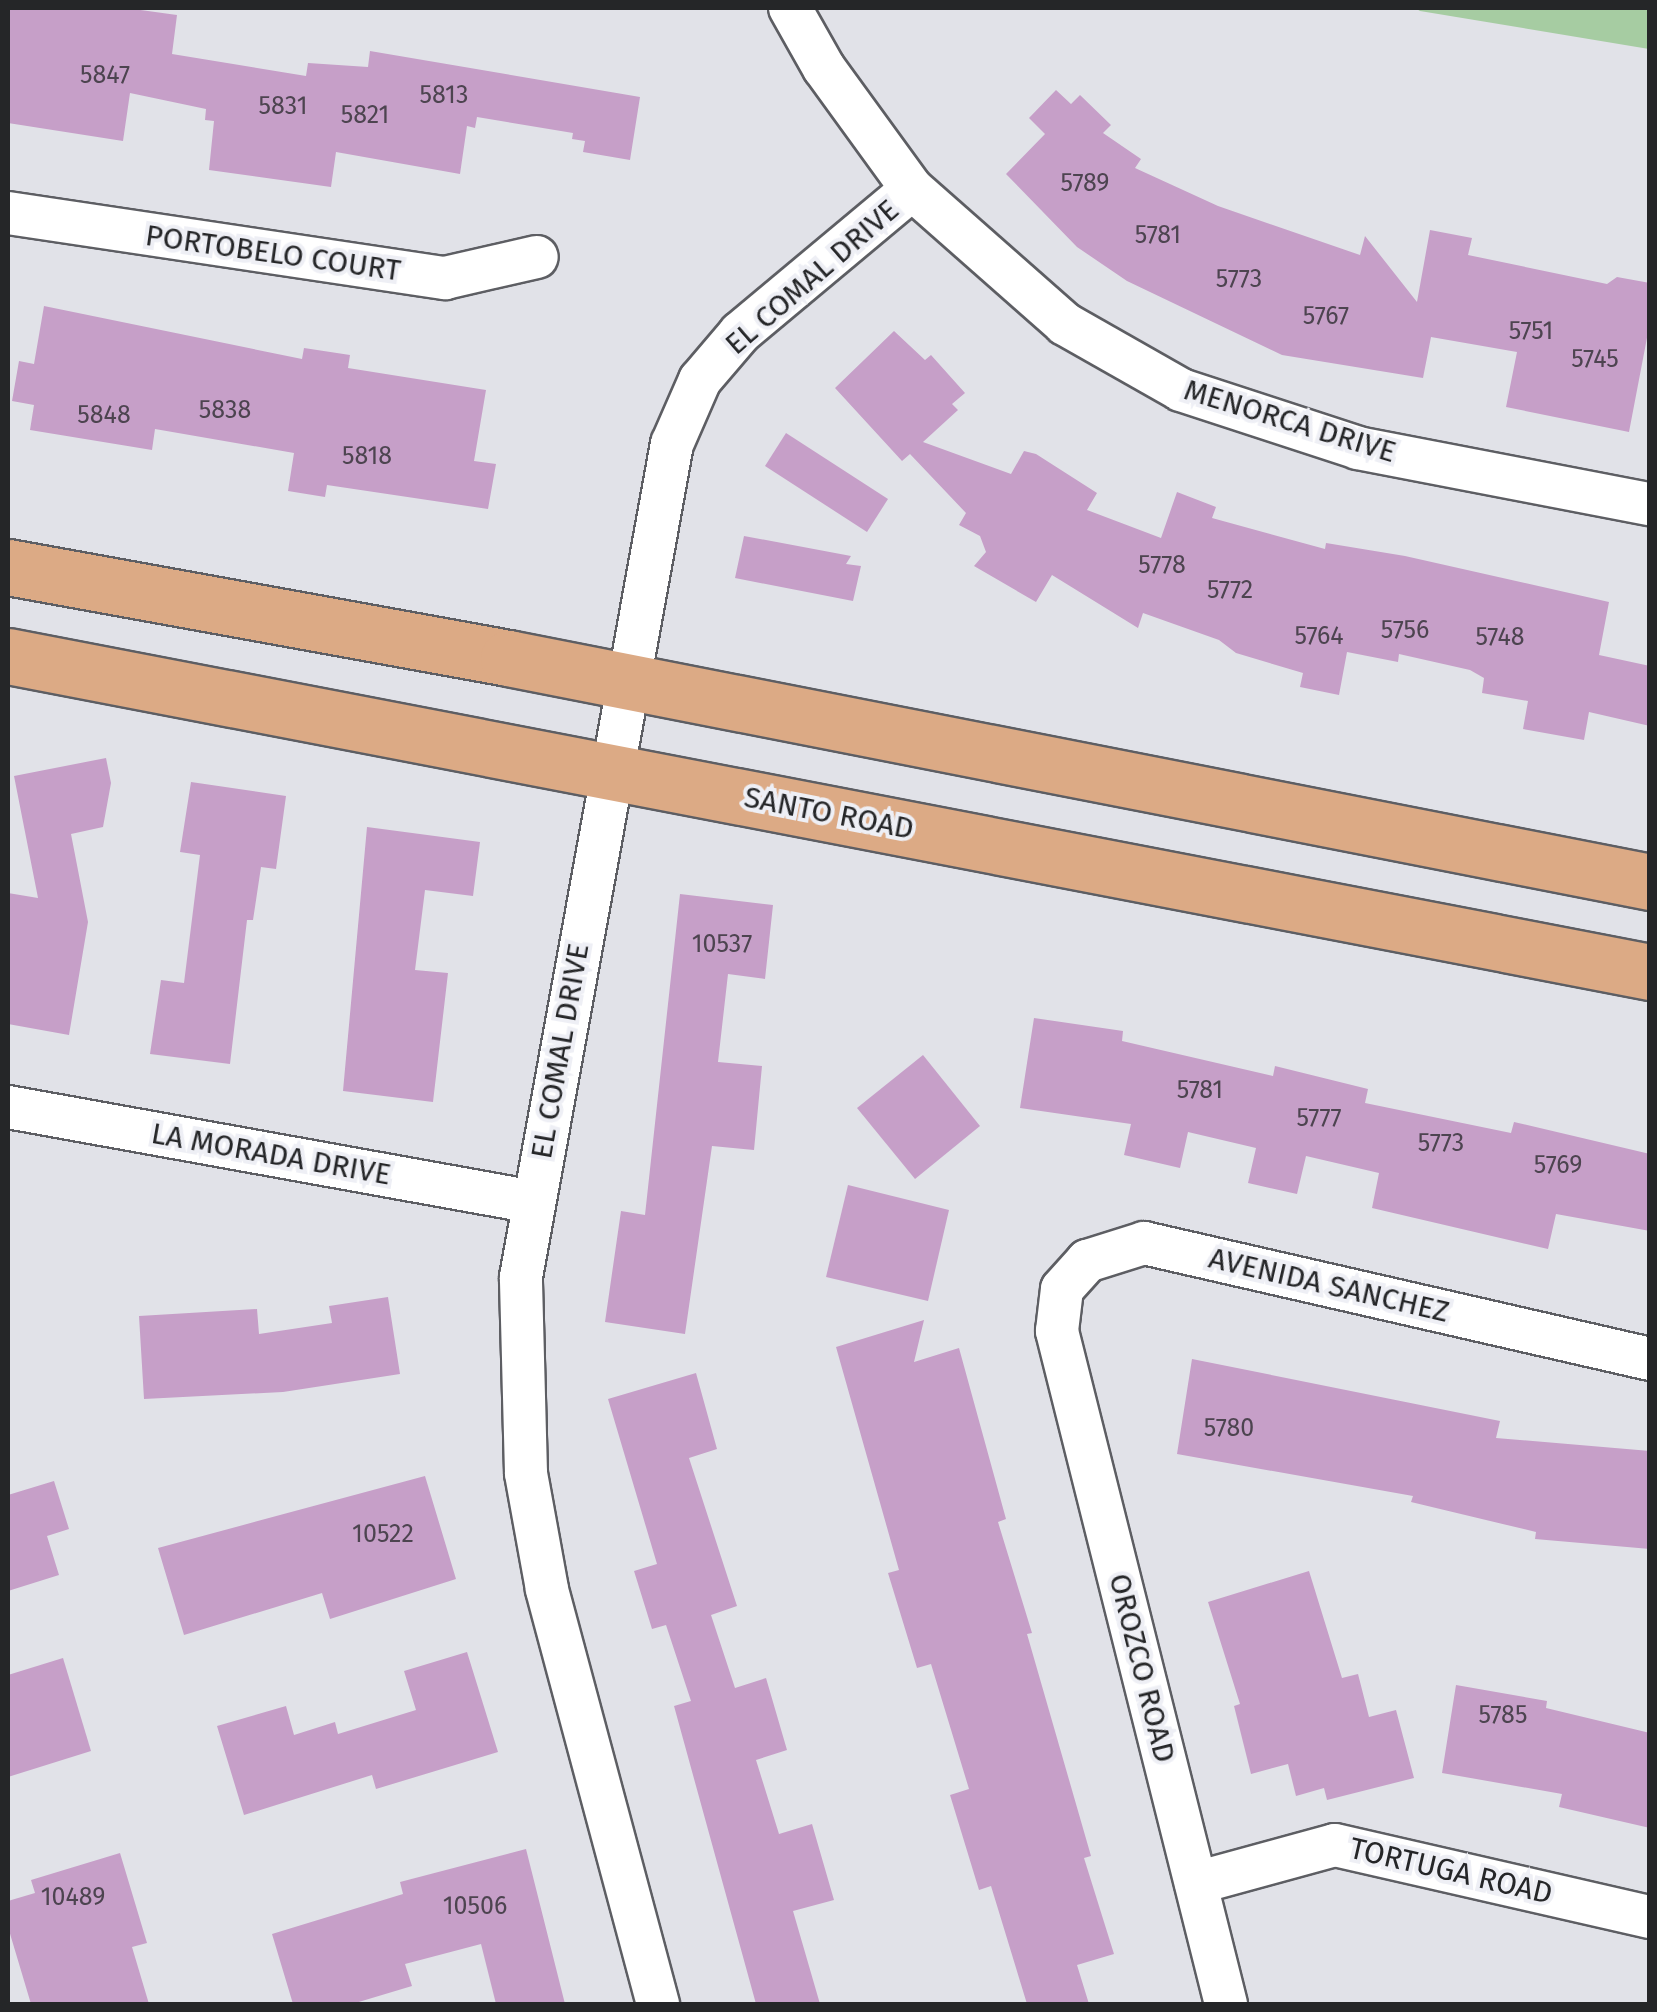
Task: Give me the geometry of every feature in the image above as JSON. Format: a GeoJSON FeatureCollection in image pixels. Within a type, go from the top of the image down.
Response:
{"type":"FeatureCollection","features":[{"type":"Feature","properties":{"kind":"main road"},"geometry":{"type":"LineString","coordinates":[[8,566],[1650,882]]}},
{"type":"Feature","properties":{"kind":"main road","name":"SANTO ROAD"},"geometry":{"type":"LineString","coordinates":[[8,656],[1650,972]]}},
{"type":"Feature","properties":{"kind":"street","name":"MENORCA DRIVE"},"geometry":{"type":"LineString","coordinates":[[790,8],[824,68],[912,189],[1065,324],[1182,390],[1358,448],[1650,504]]}},
{"type":"Feature","properties":{"kind":"street","name":"EL COMAL DRIVE"},"geometry":{"type":"LineString","coordinates":[[658,2004],[547,1589],[526,1473],[521,1277],[672,444],[700,380],[740,332],[912,189]]}},
{"type":"Feature","properties":{"kind":"street","name":"PORTOBELO COURT"},"geometry":{"type":"LineString","coordinates":[[8,213],[445,278],[537,257]]}},
{"type":"Feature","properties":{"kind":"street","name":"LA MORADA DRIVE"},"geometry":{"type":"LineString","coordinates":[[8,1106],[534,1202]]}},
{"type":"Feature","properties":{"kind":"street","name":"AVENIDA SANCHEZ"},"geometry":{"type":"LineString","coordinates":[[1057,1331],[1062,1289],[1087,1261],[1144,1244],[1650,1358]]}},
{"type":"Feature","properties":{"kind":"street","name":"OROZCO ROAD"},"geometry":{"type":"LineString","coordinates":[[1057,1331],[1226,2004]]}},
{"type":"Feature","properties":{"kind":"street","name":"TORTUGA ROAD"},"geometry":{"type":"LineString","coordinates":[[1196,1883],[1335,1845],[1650,1916]]}},
{"type":"Feature","properties":{"kind":"green space"},"geometry":{"type":"Polygon","coordinates":[[[1415,8],[1649,8],[1649,49],[1420,11],[1415,8]]]}},
{"type":"Feature","properties":{"kind":"building"},"geometry":{"type":"Polygon","coordinates":[[[8,8],[126,8],[177,15],[172,54],[306,76],[308,63],[368,67],[370,51],[640,97],[630,160],[583,152],[585,141],[572,139],[573,133],[477,117],[475,128],[467,126],[460,174],[336,152],[331,187],[209,170],[214,121],[205,120],[206,109],[130,93],[123,141],[8,123],[8,8]]]}},
{"type":"Feature","properties":{"kind":"building"},"geometry":{"type":"Polygon","coordinates":[[[1056,90],[1071,104],[1080,95],[1111,125],[1103,133],[1141,159],[1135,168],[1218,206],[1360,255],[1365,236],[1417,302],[1430,230],[1472,238],[1468,255],[1607,284],[1617,277],[1650,283],[1650,322],[1629,432],[1506,407],[1517,352],[1431,337],[1423,378],[1282,355],[1127,281],[1077,247],[1006,174],[1045,134],[1029,118],[1056,90]]]}},
{"type":"Feature","properties":{"kind":"building"},"geometry":{"type":"Polygon","coordinates":[[[44,306],[302,359],[304,348],[350,355],[348,368],[486,390],[474,461],[496,464],[488,509],[327,485],[325,497],[288,491],[294,453],[155,429],[152,450],[30,430],[34,405],[12,401],[19,361],[34,364],[44,306]]]}},
{"type":"Feature","properties":{"kind":"building"},"geometry":{"type":"Polygon","coordinates":[[[894,331],[925,360],[931,355],[965,393],[952,404],[958,410],[923,442],[1011,474],[1024,451],[1036,454],[1097,493],[1087,510],[1161,538],[1177,492],[1216,507],[1212,518],[1325,549],[1326,543],[1405,556],[1609,602],[1599,655],[1650,666],[1650,726],[1589,712],[1584,740],[1523,729],[1528,701],[1482,693],[1484,678],[1470,670],[1399,654],[1398,662],[1347,652],[1339,695],[1300,687],[1303,673],[1236,653],[1219,640],[1143,613],[1138,628],[1052,575],[1036,602],[974,566],[986,552],[980,536],[959,525],[966,513],[910,454],[902,461],[835,388],[894,331]]]}},
{"type":"Feature","properties":{"kind":"building"},"geometry":{"type":"Polygon","coordinates":[[[786,433],[888,499],[867,532],[765,466],[786,433]]]}},
{"type":"Feature","properties":{"kind":"building"},"geometry":{"type":"Polygon","coordinates":[[[744,536],[851,556],[846,564],[861,566],[853,601],[735,578],[744,536]]]}},
{"type":"Feature","properties":{"kind":"building"},"geometry":{"type":"Polygon","coordinates":[[[106,758],[111,783],[103,827],[71,834],[88,922],[69,1035],[8,1024],[8,893],[38,898],[14,776],[106,758]]]}},
{"type":"Feature","properties":{"kind":"building"},"geometry":{"type":"Polygon","coordinates":[[[191,782],[286,796],[276,869],[261,867],[253,920],[247,920],[230,1064],[150,1054],[161,980],[184,983],[200,855],[180,852],[191,782]]]}},
{"type":"Feature","properties":{"kind":"building"},"geometry":{"type":"Polygon","coordinates":[[[367,827],[480,842],[473,896],[425,890],[415,970],[448,973],[433,1102],[343,1091],[367,827]]]}},
{"type":"Feature","properties":{"kind":"building"},"geometry":{"type":"Polygon","coordinates":[[[680,894],[773,905],[765,979],[728,974],[718,1062],[762,1066],[754,1150],[712,1146],[685,1334],[605,1322],[621,1211],[645,1215],[680,894]]]}},
{"type":"Feature","properties":{"kind":"building"},"geometry":{"type":"Polygon","coordinates":[[[1034,1018],[1123,1031],[1122,1041],[1273,1076],[1275,1066],[1368,1089],[1365,1103],[1511,1133],[1514,1122],[1650,1154],[1650,1231],[1556,1214],[1548,1249],[1372,1208],[1379,1173],[1306,1156],[1297,1194],[1248,1183],[1256,1148],[1188,1132],[1180,1168],[1124,1155],[1131,1124],[1020,1108],[1034,1018]]]}},
{"type":"Feature","properties":{"kind":"building"},"geometry":{"type":"Polygon","coordinates":[[[923,1055],[980,1126],[915,1179],[857,1108],[923,1055]]]}},
{"type":"Feature","properties":{"kind":"building"},"geometry":{"type":"Polygon","coordinates":[[[848,1185],[949,1210],[928,1301],[826,1277],[848,1185]]]}},
{"type":"Feature","properties":{"kind":"building"},"geometry":{"type":"Polygon","coordinates":[[[388,1297],[400,1374],[283,1392],[144,1399],[139,1316],[257,1309],[259,1334],[332,1323],[329,1306],[388,1297]]]}},
{"type":"Feature","properties":{"kind":"building"},"geometry":{"type":"Polygon","coordinates":[[[924,1320],[914,1362],[959,1348],[1006,1519],[998,1522],[1032,1633],[1027,1634],[1091,1856],[1084,1858],[1114,1954],[1077,1965],[1089,2004],[1027,2004],[991,1886],[979,1890],[950,1795],[969,1789],[931,1664],[917,1668],[888,1573],[899,1570],[836,1347],[924,1320]]]}},
{"type":"Feature","properties":{"kind":"building"},"geometry":{"type":"Polygon","coordinates":[[[1192,1359],[1500,1421],[1496,1438],[1650,1451],[1650,1549],[1535,1539],[1536,1532],[1411,1502],[1413,1496],[1177,1454],[1192,1359]]]}},
{"type":"Feature","properties":{"kind":"building"},"geometry":{"type":"Polygon","coordinates":[[[696,1373],[717,1449],[689,1458],[737,1606],[711,1615],[735,1688],[766,1678],[787,1750],[756,1760],[779,1834],[812,1824],[834,1900],[793,1911],[820,2004],[756,2004],[674,1706],[691,1701],[666,1625],[652,1629],[634,1571],[657,1564],[608,1399],[696,1373]]]}},
{"type":"Feature","properties":{"kind":"building"},"geometry":{"type":"Polygon","coordinates":[[[425,1476],[456,1579],[330,1619],[322,1593],[184,1635],[158,1548],[425,1476]]]}},
{"type":"Feature","properties":{"kind":"building"},"geometry":{"type":"Polygon","coordinates":[[[54,1481],[69,1529],[47,1536],[59,1575],[8,1591],[8,1495],[54,1481]]]}},
{"type":"Feature","properties":{"kind":"building"},"geometry":{"type":"Polygon","coordinates":[[[1309,1571],[1342,1678],[1358,1674],[1369,1717],[1396,1710],[1414,1778],[1327,1800],[1324,1788],[1296,1796],[1288,1764],[1251,1774],[1234,1706],[1240,1704],[1208,1602],[1309,1571]]]}},
{"type":"Feature","properties":{"kind":"building"},"geometry":{"type":"Polygon","coordinates":[[[467,1652],[498,1752],[376,1789],[372,1775],[244,1815],[217,1726],[286,1706],[294,1735],[335,1722],[338,1734],[416,1710],[404,1671],[467,1652]]]}},
{"type":"Feature","properties":{"kind":"building"},"geometry":{"type":"Polygon","coordinates":[[[63,1658],[91,1751],[8,1777],[8,1675],[63,1658]]]}},
{"type":"Feature","properties":{"kind":"building"},"geometry":{"type":"Polygon","coordinates":[[[1456,1685],[1547,1701],[1546,1708],[1650,1733],[1650,1828],[1559,1807],[1562,1794],[1442,1773],[1456,1685]]]}},
{"type":"Feature","properties":{"kind":"building"},"geometry":{"type":"Polygon","coordinates":[[[526,1849],[565,2004],[496,2004],[481,1944],[405,1964],[412,1986],[352,2004],[293,2004],[272,1934],[403,1894],[400,1882],[526,1849]]]}},
{"type":"Feature","properties":{"kind":"building"},"geometry":{"type":"Polygon","coordinates":[[[120,1853],[147,1943],[132,1947],[149,2004],[31,2004],[8,1927],[8,1901],[35,1893],[31,1880],[120,1853]]]}}]}
